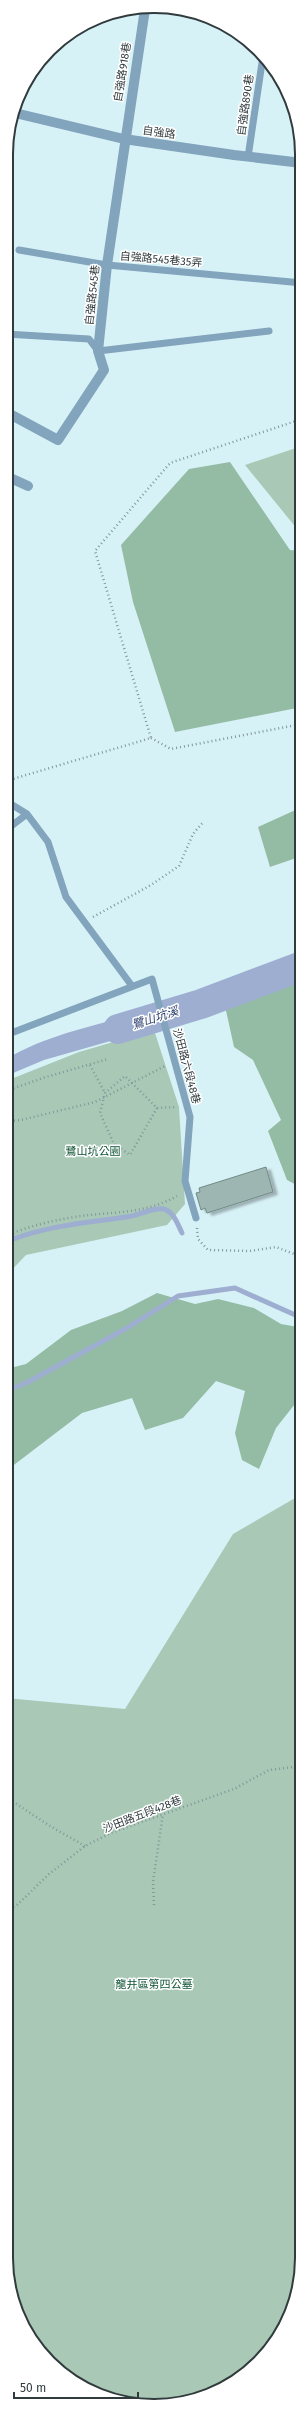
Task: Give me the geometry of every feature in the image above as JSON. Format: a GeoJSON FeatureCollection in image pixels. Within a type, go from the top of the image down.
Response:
{"type":"FeatureCollection","features":[{"type":"Feature","properties":{"kind":"street","name":"自強路918巷"},"geometry":{"type":"LineString","coordinates":[[124,139],[144,13]]}},
{"type":"Feature","properties":{"kind":"street","name":"自強路"},"geometry":{"type":"LineString","coordinates":[[19,114],[124,139],[295,162]]}},
{"type":"Feature","properties":{"kind":"street","name":"自強路545巷"},"geometry":{"type":"LineString","coordinates":[[13,416],[58,440],[104,370],[98,351],[107,265],[124,139]]}},
{"type":"Feature","properties":{"kind":"street"},"geometry":{"type":"LineString","coordinates":[[13,479],[28,486]]}},
{"type":"Feature","properties":{"kind":"lane","name":"自強路890巷"},"geometry":{"type":"LineString","coordinates":[[248,157],[262,63]]}},
{"type":"Feature","properties":{"kind":"lane","name":"自強路545巷35弄"},"geometry":{"type":"LineString","coordinates":[[20,250],[107,265],[295,282]]}},
{"type":"Feature","properties":{"kind":"lane"},"geometry":{"type":"LineString","coordinates":[[13,334],[89,339],[98,351],[269,331]]}},
{"type":"Feature","properties":{"kind":"lane"},"geometry":{"type":"LineString","coordinates":[[13,805],[27,814],[48,842],[66,897],[132,986]]}},
{"type":"Feature","properties":{"kind":"lane"},"geometry":{"type":"LineString","coordinates":[[13,825],[27,814]]}},
{"type":"Feature","properties":{"kind":"lane","name":"沙田路六段48巷"},"geometry":{"type":"LineString","coordinates":[[13,1032],[132,986],[152,980],[190,1117],[186,1181],[196,1218]]}},
{"type":"Feature","properties":{"kind":"path"},"geometry":{"type":"LineString","coordinates":[[295,421],[170,463],[95,551],[151,738],[171,749],[295,725]]}},
{"type":"Feature","properties":{"kind":"path"},"geometry":{"type":"LineString","coordinates":[[13,779],[151,738]]}},
{"type":"Feature","properties":{"kind":"path"},"geometry":{"type":"LineString","coordinates":[[84,922],[151,885],[179,866],[193,834],[204,821]]}},
{"type":"Feature","properties":{"kind":"path"},"geometry":{"type":"LineString","coordinates":[[13,1089],[108,1059]]}},
{"type":"Feature","properties":{"kind":"path"},"geometry":{"type":"LineString","coordinates":[[13,1120],[95,1102],[175,1062]]}},
{"type":"Feature","properties":{"kind":"path"},"geometry":{"type":"LineString","coordinates":[[90,1065],[105,1093]]}},
{"type":"Feature","properties":{"kind":"path"},"geometry":{"type":"LineString","coordinates":[[158,1108],[130,1155],[114,1144],[100,1113],[105,1093],[125,1076],[158,1108],[187,1107]]}},
{"type":"Feature","properties":{"kind":"path"},"geometry":{"type":"LineString","coordinates":[[13,1234],[87,1215],[132,1212],[161,1205],[188,1190]]}},
{"type":"Feature","properties":{"kind":"path"},"geometry":{"type":"LineString","coordinates":[[196,1218],[198,1239],[208,1250],[250,1251],[276,1247],[295,1254]]}},
{"type":"Feature","properties":{"kind":"path","name":"沙田路五段428巷"},"geometry":{"type":"LineString","coordinates":[[13,1907],[49,1874],[86,1846],[111,1833],[234,1789],[270,1770],[295,1767]]}},
{"type":"Feature","properties":{"kind":"path"},"geometry":{"type":"LineString","coordinates":[[13,1802],[50,1826],[86,1846]]}},
{"type":"Feature","properties":{"kind":"path"},"geometry":{"type":"LineString","coordinates":[[154,1904],[153,1882],[163,1814]]}},
{"type":"Feature","properties":{"kind":"green space"},"geometry":{"type":"Polygon","coordinates":[[[295,448],[295,526],[245,465],[295,448]]]}},
{"type":"Feature","properties":{"kind":"green space"},"geometry":{"type":"Polygon","coordinates":[[[230,462],[290,550],[295,550],[295,708],[175,732],[133,602],[121,545],[189,469],[230,462]]]}},
{"type":"Feature","properties":{"kind":"green space"},"geometry":{"type":"Polygon","coordinates":[[[295,810],[295,858],[270,867],[258,827],[295,810]]]}},
{"type":"Feature","properties":{"kind":"green space"},"geometry":{"type":"Polygon","coordinates":[[[295,980],[295,1184],[287,1180],[268,1131],[281,1120],[253,1060],[234,1047],[225,1006],[295,980]]]}},
{"type":"Feature","properties":{"kind":"green space","name":"鷺山坑公園"},"geometry":{"type":"Polygon","coordinates":[[[154,1030],[179,1107],[185,1204],[167,1225],[26,1255],[13,1269],[13,1078],[79,1052],[154,1030]]]}},
{"type":"Feature","properties":{"kind":"green space"},"geometry":{"type":"Polygon","coordinates":[[[157,1293],[195,1304],[218,1299],[254,1308],[281,1324],[295,1326],[295,1404],[276,1428],[259,1469],[242,1460],[235,1433],[245,1391],[216,1381],[183,1418],[145,1430],[132,1398],[82,1413],[13,1466],[13,1367],[26,1364],[71,1330],[122,1311],[157,1293]]]}},
{"type":"Feature","properties":{"kind":"green space","name":"龍井區第四公墓"},"geometry":{"type":"Polygon","coordinates":[[[295,1498],[295,2267],[288,2303],[284,2312],[266,2344],[254,2358],[240,2370],[224,2380],[199,2392],[172,2398],[145,2399],[109,2392],[100,2388],[83,2380],[54,2358],[42,2344],[24,2312],[20,2303],[14,2276],[13,1699],[125,1709],[233,1534],[295,1498]]]}},
{"type":"Feature","properties":{"kind":"water"},"geometry":{"type":"Polygon","coordinates":[[[134,1015],[157,1017],[114,1040],[44,1060],[13,1073],[13,1055],[36,1044],[68,1032],[134,1015]]]}},
{"type":"Feature","properties":{"kind":"building"},"geometry":{"type":"Polygon","coordinates":[[[266,1167],[273,1192],[207,1213],[205,1208],[201,1210],[196,1193],[200,1192],[199,1188],[266,1167]]]}},
{"type":"Feature","properties":{"kind":"waterway","name":"鷺山坑溪"},"geometry":{"type":"LineString","coordinates":[[118,1029],[201,1004],[295,969]]}},
{"type":"Feature","properties":{"kind":"waterway"},"geometry":{"type":"LineString","coordinates":[[13,1239],[52,1228],[132,1216],[160,1209],[164,1209],[170,1213],[175,1219],[182,1233]]}},
{"type":"Feature","properties":{"kind":"waterway"},"geometry":{"type":"LineString","coordinates":[[13,1388],[28,1382],[127,1328],[178,1296],[235,1288],[295,1315]]}}]}
